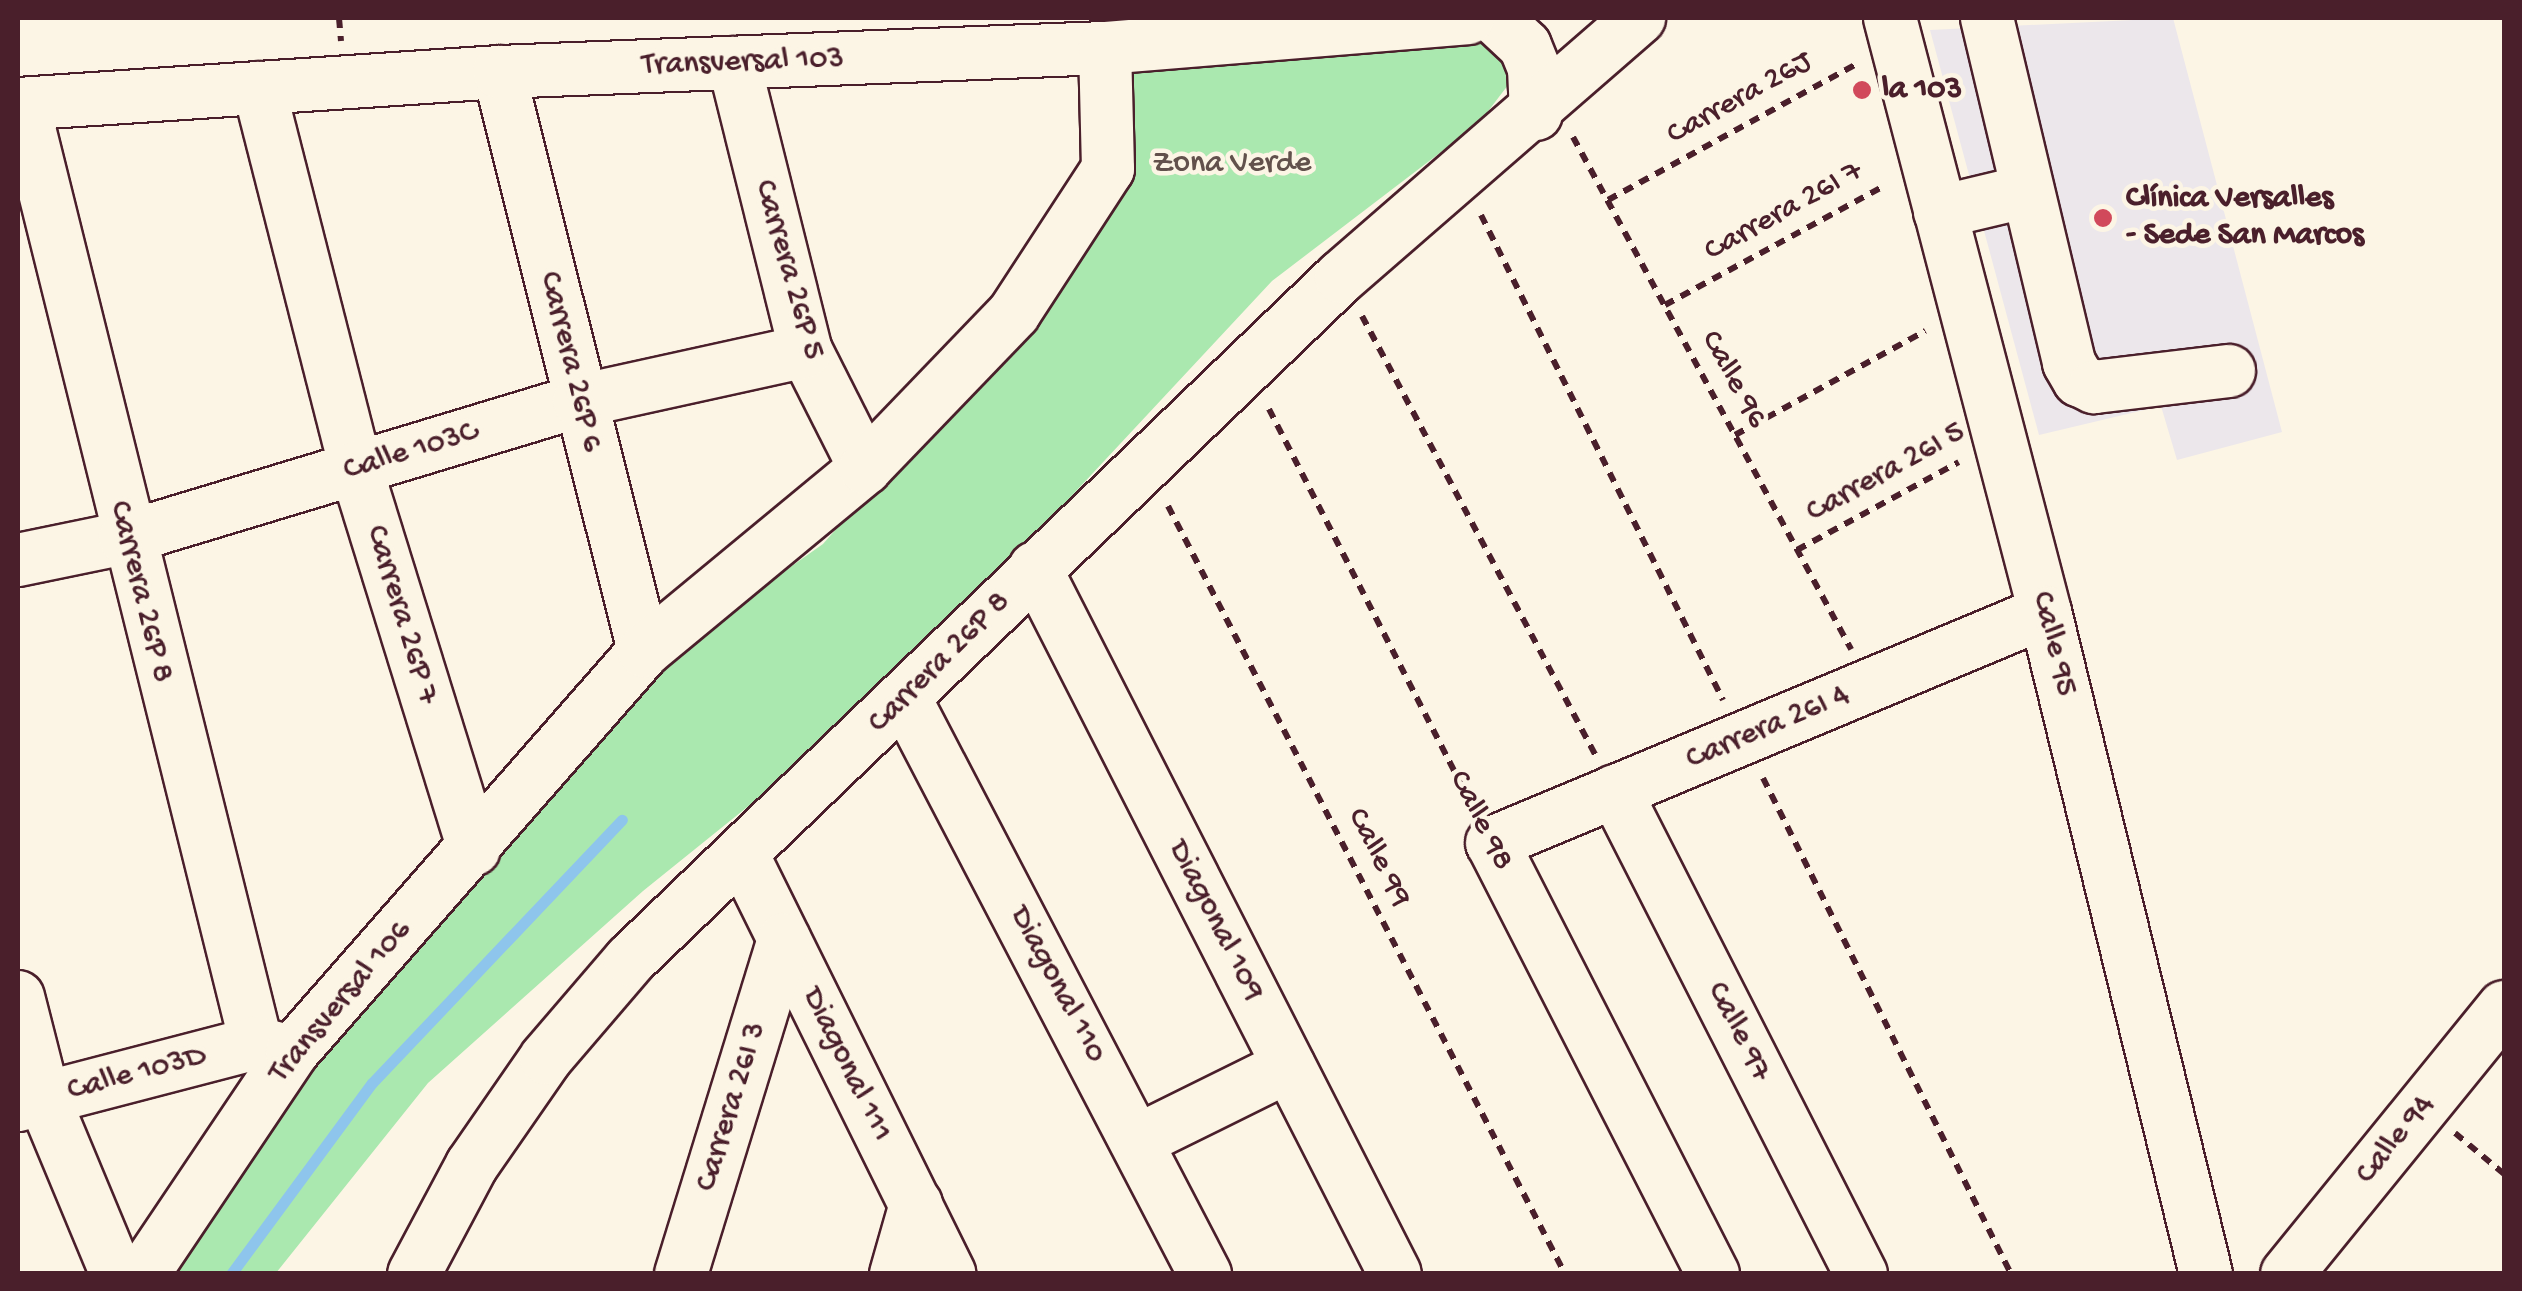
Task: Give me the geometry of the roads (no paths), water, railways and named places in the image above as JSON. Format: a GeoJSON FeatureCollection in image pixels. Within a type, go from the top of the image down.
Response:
{"type":"FeatureCollection","features":[{"type":"Feature","properties":{"kind":"street","name":"Transversal 103"},"geometry":{"type":"LineString","coordinates":[[20,104],[499,72],[1105,48],[1468,18]]}},
{"type":"Feature","properties":{"kind":"street"},"geometry":{"type":"LineString","coordinates":[[1495,18],[1525,46],[1544,106]]}},
{"type":"Feature","properties":{"kind":"street","name":"Carrera 26P 8"},"geometry":{"type":"LineString","coordinates":[[414,1274],[472,1165],[546,1058],[630,960],[743,856],[1035,568],[1342,277],[1544,106],[1639,18]]}},
{"type":"Feature","properties":{"kind":"street"},"geometry":{"type":"LineString","coordinates":[[1987,18],[2079,380],[2094,387],[2230,370]]}},
{"type":"Feature","properties":{"kind":"street","name":"Calle 95"},"geometry":{"type":"LineString","coordinates":[[1893,30],[2045,612],[2206,1274]]}},
{"type":"Feature","properties":{"kind":"street","name":"Transversal 106"},"geometry":{"type":"LineString","coordinates":[[143,1274],[274,1048],[474,849],[644,651],[865,468],[1014,314],[1108,169],[1105,48]]}},
{"type":"Feature","properties":{"kind":"street","name":"Carrera 26P 5"},"geometry":{"type":"LineString","coordinates":[[734,63],[806,351],[865,468]]}},
{"type":"Feature","properties":{"kind":"street","name":"Carrera 26P 6"},"geometry":{"type":"LineString","coordinates":[[499,72],[578,402],[644,651]]}},
{"type":"Feature","properties":{"kind":"street","name":"Carrera 26P 7"},"geometry":{"type":"LineString","coordinates":[[259,88],[356,468],[474,849]]}},
{"type":"Feature","properties":{"kind":"street","name":"Carrera 26P 8"},"geometry":{"type":"LineString","coordinates":[[20,104],[126,538],[274,1048]]}},
{"type":"Feature","properties":{"kind":"street"},"geometry":{"type":"LineString","coordinates":[[1934,187],[2028,191]]}},
{"type":"Feature","properties":{"kind":"street","name":"Calle 103C"},"geometry":{"type":"LineString","coordinates":[[18,560],[126,538],[578,402],[806,351]]}},
{"type":"Feature","properties":{"kind":"street","name":"Diagonal 109"},"geometry":{"type":"LineString","coordinates":[[1035,568],[1395,1274]]}},
{"type":"Feature","properties":{"kind":"street","name":"Carrera 26I 4"},"geometry":{"type":"LineString","coordinates":[[1492,843],[2045,612]]}},
{"type":"Feature","properties":{"kind":"street","name":"Diagonal 110"},"geometry":{"type":"LineString","coordinates":[[905,699],[1206,1274]]}},
{"type":"Feature","properties":{"kind":"street","name":"Calle 97"},"geometry":{"type":"LineString","coordinates":[[1615,791],[1861,1274]]}},
{"type":"Feature","properties":{"kind":"street","name":"Calle 98"},"geometry":{"type":"LineString","coordinates":[[1492,843],[1713,1274]]}},
{"type":"Feature","properties":{"kind":"street","name":"Diagonal 111"},"geometry":{"type":"LineString","coordinates":[[743,856],[950,1274]]}},
{"type":"Feature","properties":{"kind":"street","name":"Carrera 26I 3"},"geometry":{"type":"LineString","coordinates":[[681,1274],[784,940]]}},
{"type":"Feature","properties":{"kind":"street"},"geometry":{"type":"LineString","coordinates":[[18,997],[31,1102],[117,1274]]}},
{"type":"Feature","properties":{"kind":"street","name":"Calle 94"},"geometry":{"type":"LineString","coordinates":[[2287,1274],[2504,1007]]}},
{"type":"Feature","properties":{"kind":"street","name":"Calle 103D"},"geometry":{"type":"LineString","coordinates":[[31,1102],[274,1048]]}},
{"type":"Feature","properties":{"kind":"street"},"geometry":{"type":"LineString","coordinates":[[1139,1140],[1289,1066]]}},
{"type":"Feature","properties":{"kind":"street"},"geometry":{"type":"LineString","coordinates":[[896,1274],[916,1204]]}},
{"type":"Feature","properties":{"kind":"waterway"},"geometry":{"type":"LineString","coordinates":[[231,1274],[372,1083],[622,820]]}},
{"type":"Feature","properties":{"kind":"place","name":"la 103"},"geometry":{"type":"Point","coordinates":[1862,90]}},
{"type":"Feature","properties":{"kind":"place","name":"Clínica Versalles - Sede San Marcos"},"geometry":{"type":"Point","coordinates":[2103,218]}},
{"type":"Feature","properties":{"kind":"park label","name":"Zona Verde"},"geometry":{"type":"Point","coordinates":[1232,164]}}]}
